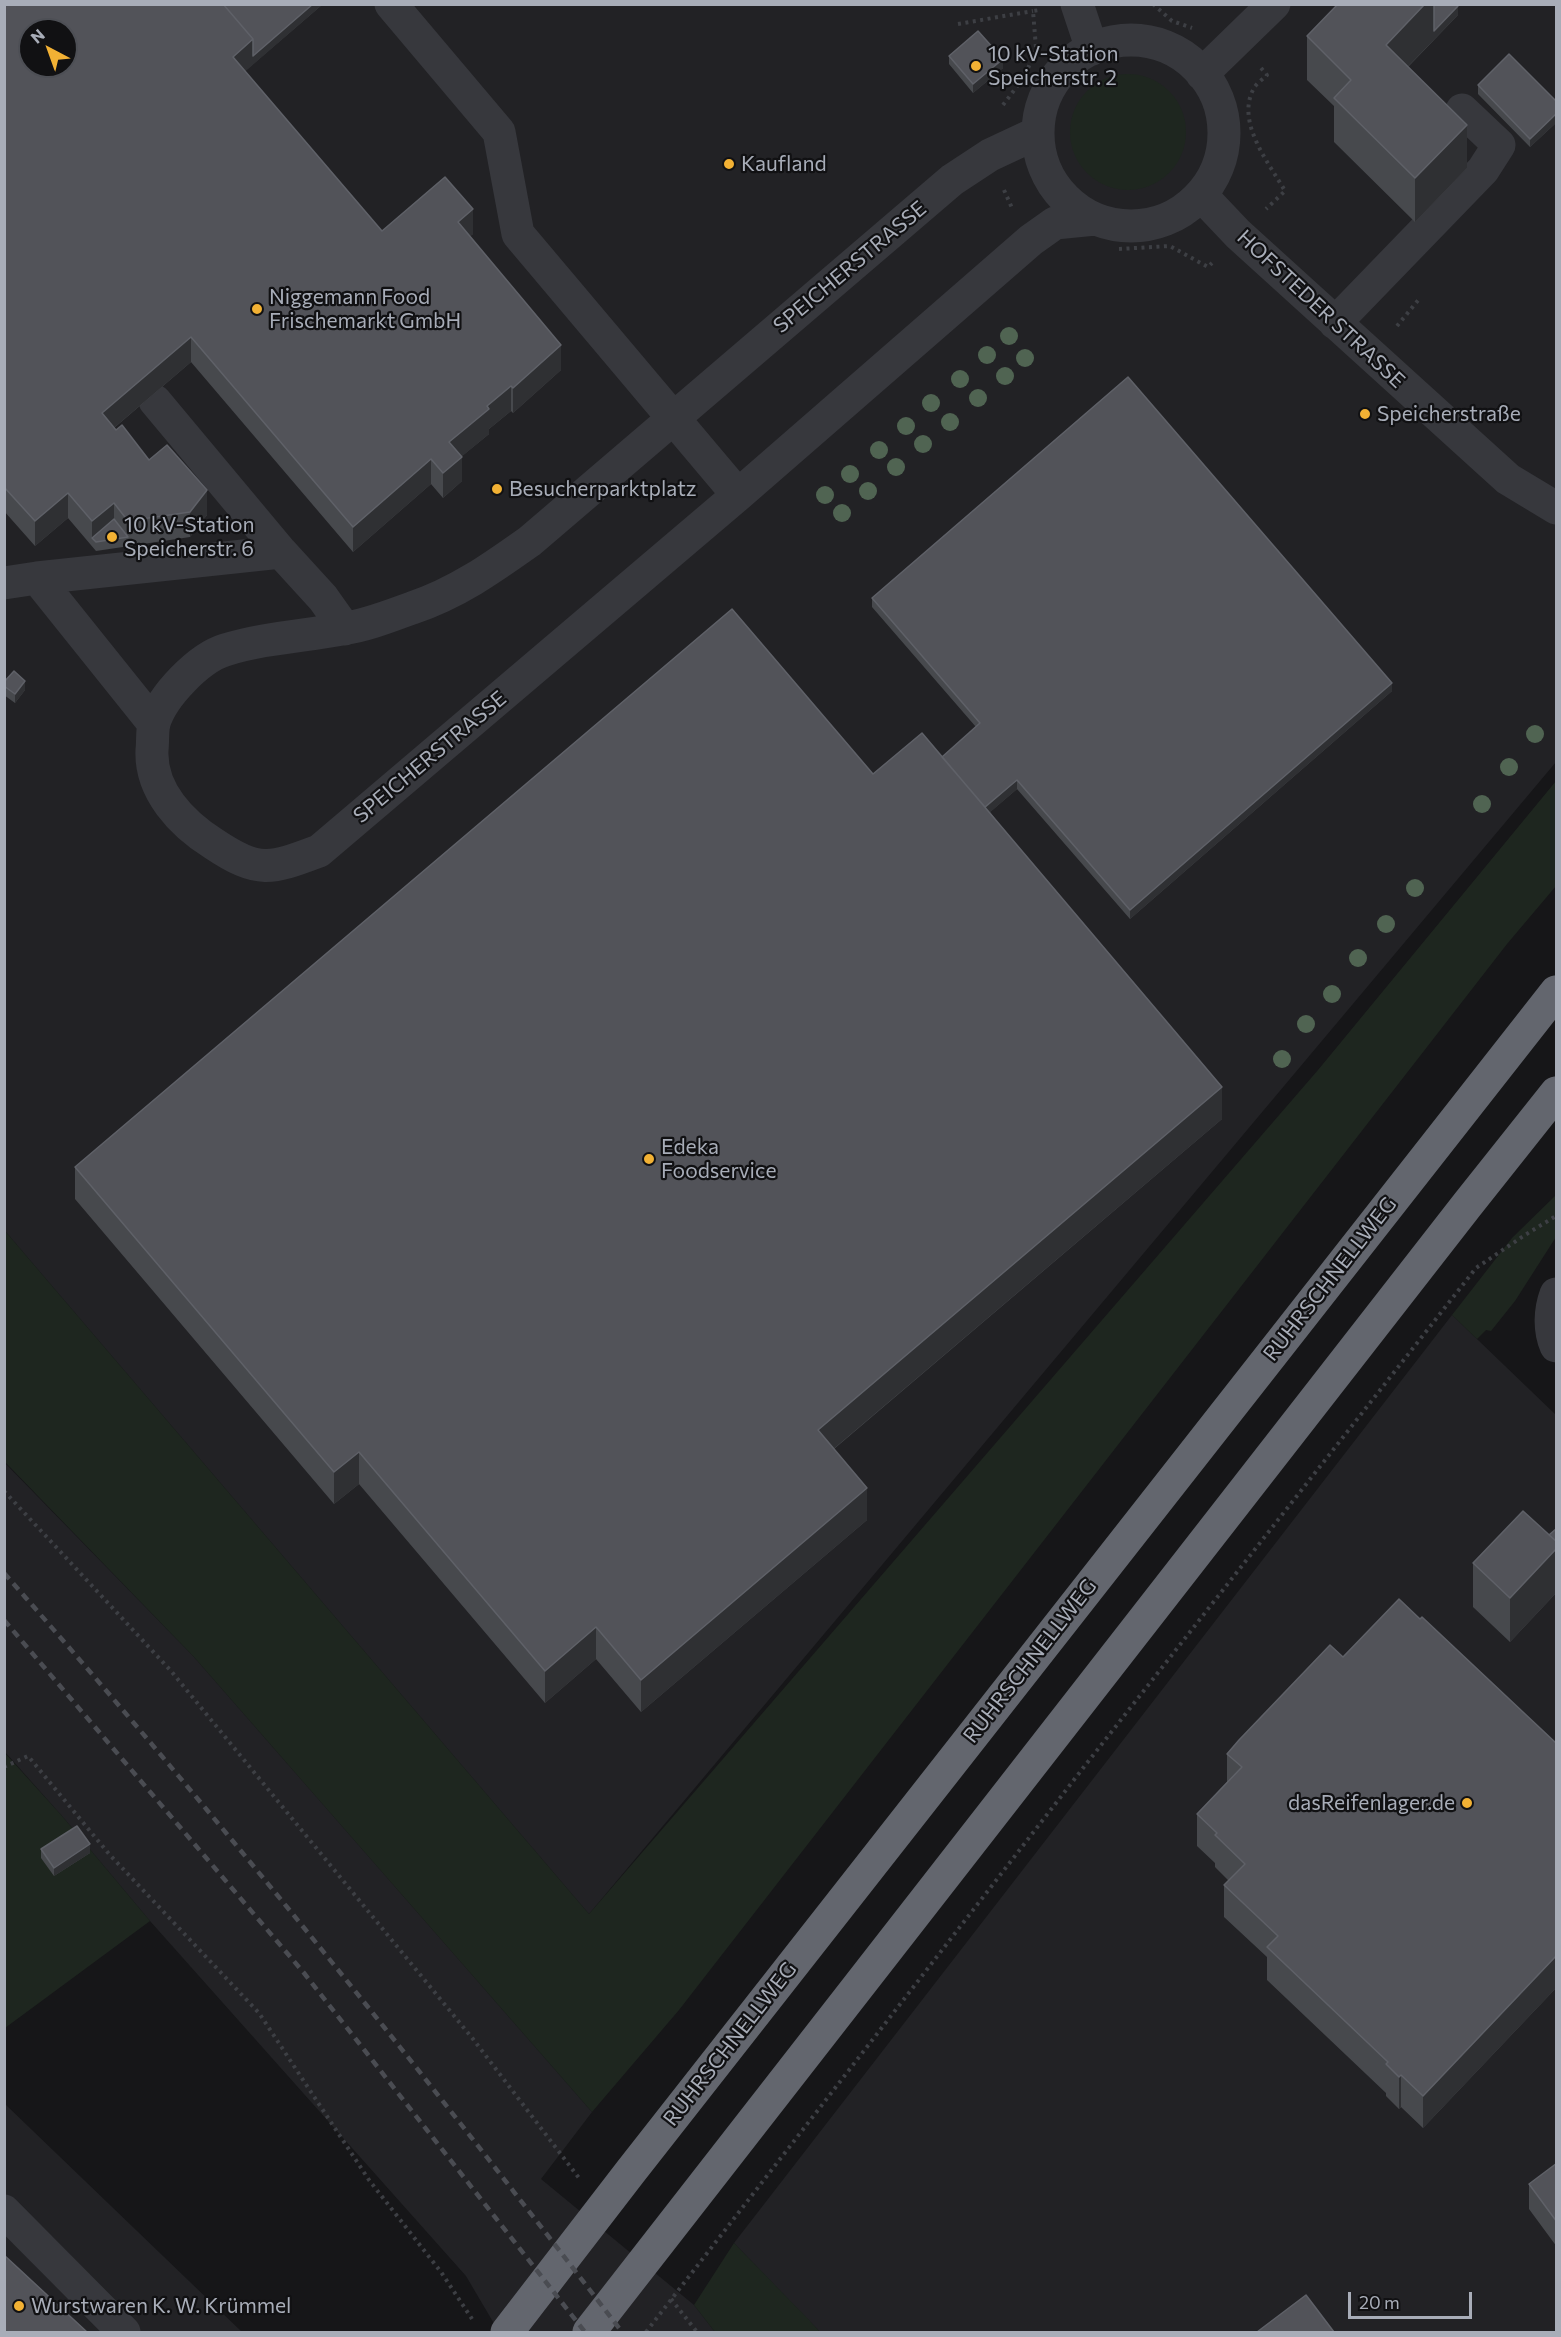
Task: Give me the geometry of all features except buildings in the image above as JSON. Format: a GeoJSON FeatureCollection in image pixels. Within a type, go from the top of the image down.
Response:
{"type":"FeatureCollection","features":[{"type":"Feature","properties":{"kind":"highway","name":"RUHRSCHNELLWEG"},"geometry":{"type":"LineString","coordinates":[[507,2332],[1557,992]]}},
{"type":"Feature","properties":{"kind":"highway"},"geometry":{"type":"LineString","coordinates":[[590,2332],[1467,1205],[1557,1093]]}},
{"type":"Feature","properties":{"kind":"street"},"geometry":{"type":"LineString","coordinates":[[391,4],[499,132],[518,234],[738,495]]}},
{"type":"Feature","properties":{"kind":"street"},"geometry":{"type":"LineString","coordinates":[[1077,4],[1092,49]]}},
{"type":"Feature","properties":{"kind":"street"},"geometry":{"type":"LineString","coordinates":[[1202,74],[1274,4]]}},
{"type":"Feature","properties":{"kind":"street"},"geometry":{"type":"LineString","coordinates":[[1120,41],[1150,42],[1178,53],[1202,74],[1216,94],[1223,120],[1223,147],[1215,173],[1201,195],[1178,213],[1152,224],[1123,226],[1095,219],[1073,206],[1055,188],[1043,165],[1037,133],[1040,112],[1050,86],[1069,64],[1092,49],[1120,41]]}},
{"type":"Feature","properties":{"kind":"street"},"geometry":{"type":"LineString","coordinates":[[1335,323],[1483,170],[1499,145],[1462,110]]}},
{"type":"Feature","properties":{"kind":"street","name":"SPEICHERSTRASSE"},"geometry":{"type":"LineString","coordinates":[[1037,133],[990,155],[952,180],[530,541],[477,579],[414,608],[345,629],[273,639],[223,650],[186,676],[166,698],[154,724],[152,758],[157,783],[168,802],[199,835],[234,858],[257,867],[281,866],[319,851],[738,495],[1031,240],[1055,223],[1095,219]]}},
{"type":"Feature","properties":{"kind":"street","name":"HOFSTEDER STRASSE"},"geometry":{"type":"LineString","coordinates":[[1201,195],[1239,234],[1335,323],[1508,479],[1557,508]]}},
{"type":"Feature","properties":{"kind":"street"},"geometry":{"type":"LineString","coordinates":[[155,401],[281,552],[323,598],[345,629]]}},
{"type":"Feature","properties":{"kind":"street"},"geometry":{"type":"LineString","coordinates":[[4,583],[281,552]]}},
{"type":"Feature","properties":{"kind":"street"},"geometry":{"type":"LineString","coordinates":[[37,578],[154,724]]}},
{"type":"Feature","properties":{"kind":"street"},"geometry":{"type":"LineString","coordinates":[[1557,1294],[1553,1303],[1551,1335],[1557,1346]]}},
{"type":"Feature","properties":{"kind":"street"},"geometry":{"type":"LineString","coordinates":[[4,2211],[124,2332]]}},
{"type":"Feature","properties":{"kind":"path"},"geometry":{"type":"LineString","coordinates":[[958,24],[1033,11]]}},
{"type":"Feature","properties":{"kind":"path"},"geometry":{"type":"LineString","coordinates":[[646,2332],[1087,1763],[1476,1268],[1557,1216]]}},
{"type":"Feature","properties":{"kind":"path"},"geometry":{"type":"LineString","coordinates":[[4,1491],[171,1671],[473,2039],[582,2181]]}},
{"type":"Feature","properties":{"kind":"path"},"geometry":{"type":"LineString","coordinates":[[4,1767],[28,1756],[109,1854],[259,2013],[369,2180],[441,2272],[474,2322]]}},
{"type":"Feature","properties":{"kind":"path"},"geometry":{"type":"LineString","coordinates":[[668,2295],[697,2332]]}},
{"type":"Feature","properties":{"kind":"shaded area"},"geometry":{"type":"Polygon","coordinates":[[[4,5],[1556,5],[1556,762],[589,1914],[5,1231],[4,5]]]}},
{"type":"Feature","properties":{"kind":"shaded area"},"geometry":{"type":"Polygon","coordinates":[[[1128,74],[1150,78],[1169,91],[1182,110],[1186,132],[1182,154],[1169,173],[1150,186],[1128,190],[1106,186],[1087,173],[1074,154],[1070,132],[1074,110],[1087,91],[1106,78],[1128,74]]]}},
{"type":"Feature","properties":{"kind":"shaded area"},"geometry":{"type":"Polygon","coordinates":[[[1556,781],[1556,886],[1507,944],[679,2010],[592,2112],[194,1657],[5,1462],[5,1231],[589,1914],[1318,1070],[1556,781]]]}},
{"type":"Feature","properties":{"kind":"shaded area"},"geometry":{"type":"Polygon","coordinates":[[[1556,1195],[1556,1237],[1515,1301],[1491,1331],[1486,1330],[1477,1339],[1452,1315],[1512,1238],[1556,1195]]]}},
{"type":"Feature","properties":{"kind":"shaded area"},"geometry":{"type":"Polygon","coordinates":[[[1452,1315],[1556,1415],[1556,2332],[820,2332],[734,2243],[1452,1315]]]}},
{"type":"Feature","properties":{"kind":"shaded area"},"geometry":{"type":"Polygon","coordinates":[[[4,1462],[194,1657],[592,2112],[541,2179],[694,2305],[715,2332],[499,2332],[466,2276],[150,1921],[5,1752],[4,1462]]]}},
{"type":"Feature","properties":{"kind":"shaded area"},"geometry":{"type":"Polygon","coordinates":[[[4,1752],[62,1816],[150,1921],[5,2028],[4,1752]]]}},
{"type":"Feature","properties":{"kind":"shaded area"},"geometry":{"type":"Polygon","coordinates":[[[5,2104],[242,2332],[5,2332],[5,2104]]]}},
{"type":"Feature","properties":{"kind":"shaded area"},"geometry":{"type":"Polygon","coordinates":[[[734,2243],[820,2332],[715,2332],[694,2305],[734,2243]]]}},
{"type":"Feature","properties":{"kind":"railway"},"geometry":{"type":"LineString","coordinates":[[4,1573],[164,1759],[320,1947],[622,2332]]}},
{"type":"Feature","properties":{"kind":"railway"},"geometry":{"type":"LineString","coordinates":[[4,1620],[304,1973],[585,2332]]}},
{"type":"Feature","properties":{"kind":"place","name":"10 kV-Station Speicherstr. 2"},"geometry":{"type":"Point","coordinates":[976,66]}},
{"type":"Feature","properties":{"kind":"place","name":"Kaufland"},"geometry":{"type":"Point","coordinates":[729,164]}},
{"type":"Feature","properties":{"kind":"place","name":"Niggemann Food Frischemarkt GmbH"},"geometry":{"type":"Point","coordinates":[257,309]}},
{"type":"Feature","properties":{"kind":"place","name":"Speicherstraße"},"geometry":{"type":"Point","coordinates":[1365,414]}},
{"type":"Feature","properties":{"kind":"place","name":"Besucherparktplatz"},"geometry":{"type":"Point","coordinates":[497,489]}},
{"type":"Feature","properties":{"kind":"place","name":"10 kV-Station Speicherstr. 6"},"geometry":{"type":"Point","coordinates":[112,537]}},
{"type":"Feature","properties":{"kind":"place","name":"Edeka Foodservice"},"geometry":{"type":"Point","coordinates":[649,1159]}},
{"type":"Feature","properties":{"kind":"place","name":"dasReifenlager.de"},"geometry":{"type":"Point","coordinates":[1467,1803]}},
{"type":"Feature","properties":{"kind":"place","name":"Wurstwaren K. W. Krümmel"},"geometry":{"type":"Point","coordinates":[19,2306]}}]}
